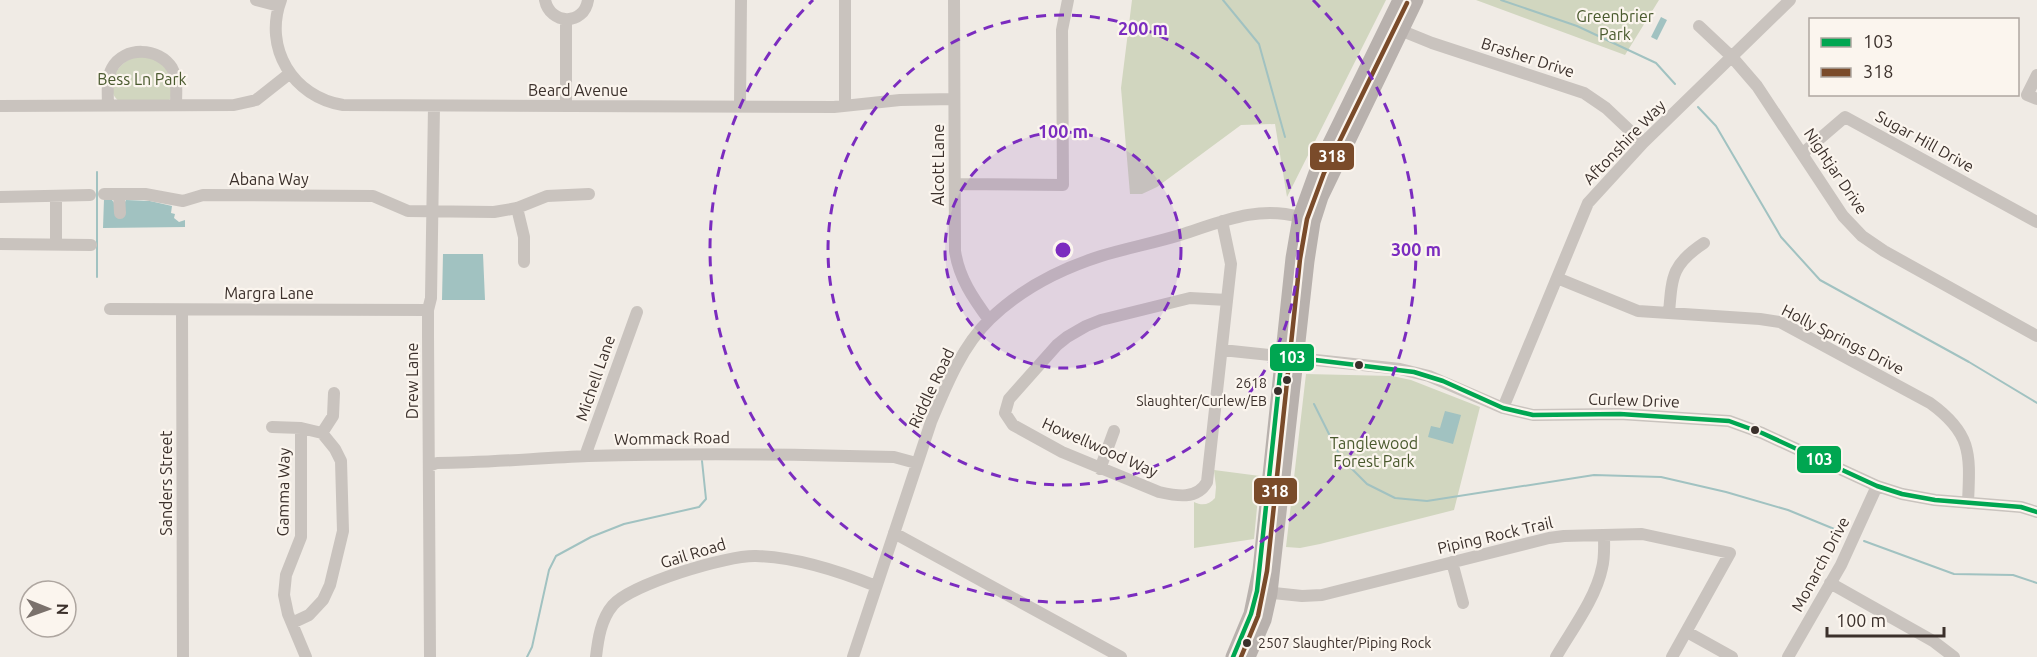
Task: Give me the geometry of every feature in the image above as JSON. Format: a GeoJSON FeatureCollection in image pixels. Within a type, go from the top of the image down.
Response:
{"type":"FeatureCollection","features":[{"type":"Feature","properties":{"kind":"main road"},"geometry":{"type":"LineString","coordinates":[[1289,357],[1309,244],[1321,197],[1394,28],[1400,0]]}},
{"type":"Feature","properties":{"kind":"main road"},"geometry":{"type":"LineString","coordinates":[[1248,657],[1264,620],[1263,592],[1289,357],[1295,241],[1300,217],[1317,170],[1394,28],[1416,0]]}},
{"type":"Feature","properties":{"kind":"main road"},"geometry":{"type":"LineString","coordinates":[[1233,657],[1263,592]]}},
{"type":"Feature","properties":{"kind":"street"},"geometry":{"type":"LineString","coordinates":[[256,0],[280,3]]}},
{"type":"Feature","properties":{"kind":"street"},"geometry":{"type":"LineString","coordinates":[[545,0],[549,11],[554,16],[566,20],[579,16],[584,11],[588,0]]}},
{"type":"Feature","properties":{"kind":"street"},"geometry":{"type":"LineString","coordinates":[[740,106],[741,0]]}},
{"type":"Feature","properties":{"kind":"street"},"geometry":{"type":"LineString","coordinates":[[845,0],[845,106]]}},
{"type":"Feature","properties":{"kind":"street","name":"Alcott Lane"},"geometry":{"type":"LineString","coordinates":[[954,0],[956,260],[966,286],[989,320]]}},
{"type":"Feature","properties":{"kind":"street"},"geometry":{"type":"LineString","coordinates":[[955,184],[1063,185],[1062,30],[1068,0]]}},
{"type":"Feature","properties":{"kind":"street","name":"Aftonshire Way"},"geometry":{"type":"LineString","coordinates":[[1503,408],[1588,203],[1643,143],[1790,0]]}},
{"type":"Feature","properties":{"kind":"street","name":"Beard Avenue"},"geometry":{"type":"LineString","coordinates":[[280,3],[276,20],[276,39],[289,74],[305,90],[333,104],[357,106],[845,106],[900,100],[954,99]]}},
{"type":"Feature","properties":{"kind":"street"},"geometry":{"type":"LineString","coordinates":[[566,20],[566,106]]}},
{"type":"Feature","properties":{"kind":"street","name":"Nightjar Drive"},"geometry":{"type":"LineString","coordinates":[[1699,26],[1732,57],[1757,86],[1843,216],[1862,236],[1884,251],[2037,336]]}},
{"type":"Feature","properties":{"kind":"street","name":"Brasher Drive"},"geometry":{"type":"LineString","coordinates":[[1394,28],[1584,93],[1606,108],[1643,143]]}},
{"type":"Feature","properties":{"kind":"street"},"geometry":{"type":"LineString","coordinates":[[108,106],[108,82],[112,68],[125,56],[140,52],[160,56],[171,66],[176,81],[177,105]]}},
{"type":"Feature","properties":{"kind":"street"},"geometry":{"type":"LineString","coordinates":[[0,106],[226,106],[249,102],[264,95],[289,74]]}},
{"type":"Feature","properties":{"kind":"street"},"geometry":{"type":"LineString","coordinates":[[2032,97],[2037,75]]}},
{"type":"Feature","properties":{"kind":"street","name":"Drew Lane"},"geometry":{"type":"LineString","coordinates":[[430,657],[428,310],[431,298],[434,106]]}},
{"type":"Feature","properties":{"kind":"street","name":"Sugar Hill Drive"},"geometry":{"type":"LineString","coordinates":[[1803,153],[1845,117],[2037,222]]}},
{"type":"Feature","properties":{"kind":"street","name":"Abana Way"},"geometry":{"type":"LineString","coordinates":[[104,194],[145,194],[183,201],[203,195],[373,196],[404,210],[494,212],[517,208],[547,196],[589,194]]}},
{"type":"Feature","properties":{"kind":"street"},"geometry":{"type":"LineString","coordinates":[[120,194],[120,213]]}},
{"type":"Feature","properties":{"kind":"street"},"geometry":{"type":"LineString","coordinates":[[0,197],[90,195]]}},
{"type":"Feature","properties":{"kind":"street"},"geometry":{"type":"LineString","coordinates":[[56,196],[56,244]]}},
{"type":"Feature","properties":{"kind":"street"},"geometry":{"type":"LineString","coordinates":[[517,208],[524,237],[524,262]]}},
{"type":"Feature","properties":{"kind":"street","name":"Riddle Road"},"geometry":{"type":"LineString","coordinates":[[854,657],[916,463],[944,390],[961,357],[989,320],[1037,284],[1067,268],[1100,256],[1256,212],[1275,212],[1300,217]]}},
{"type":"Feature","properties":{"kind":"street","name":"Howellwood Way"},"geometry":{"type":"LineString","coordinates":[[1222,220],[1231,264],[1207,482],[1203,489],[1191,495],[1159,492],[1062,452],[1013,425],[1005,413],[1009,399],[1057,345],[1086,327],[1101,320],[1191,298],[1227,300]]}},
{"type":"Feature","properties":{"kind":"street"},"geometry":{"type":"LineString","coordinates":[[1669,313],[1675,274],[1680,262],[1687,254],[1704,243]]}},
{"type":"Feature","properties":{"kind":"street"},"geometry":{"type":"LineString","coordinates":[[0,244],[91,245]]}},
{"type":"Feature","properties":{"kind":"street","name":"Holly Springs Drive"},"geometry":{"type":"LineString","coordinates":[[1557,278],[1638,311],[1760,318],[1780,322],[1930,404],[1949,418],[1963,438],[1969,461],[1968,503]]}},
{"type":"Feature","properties":{"kind":"street","name":"Margra Lane"},"geometry":{"type":"LineString","coordinates":[[110,309],[428,310]]}},
{"type":"Feature","properties":{"kind":"street","name":"Sanders Street"},"geometry":{"type":"LineString","coordinates":[[182,310],[183,657]]}},
{"type":"Feature","properties":{"kind":"street","name":"Michell Lane"},"geometry":{"type":"LineString","coordinates":[[585,456],[637,312]]}},
{"type":"Feature","properties":{"kind":"street","name":"Curlew Drive"},"geometry":{"type":"LineString","coordinates":[[1222,350],[1414,372],[1443,381],[1503,408],[1533,416],[1620,414],[1729,421],[1762,433],[1877,486],[1918,498],[2021,507],[2037,512]]}},
{"type":"Feature","properties":{"kind":"street"},"geometry":{"type":"LineString","coordinates":[[322,433],[333,416],[334,393]]}},
{"type":"Feature","properties":{"kind":"street"},"geometry":{"type":"LineString","coordinates":[[272,427],[301,428],[322,433],[341,461],[343,531],[330,585],[323,600],[309,615],[292,623]]}},
{"type":"Feature","properties":{"kind":"street","name":"Gamma Way"},"geometry":{"type":"LineString","coordinates":[[301,428],[301,537],[286,575],[284,595],[292,623],[306,657]]}},
{"type":"Feature","properties":{"kind":"street"},"geometry":{"type":"LineString","coordinates":[[1100,469],[1114,431]]}},
{"type":"Feature","properties":{"kind":"street","name":"Wommack Road"},"geometry":{"type":"LineString","coordinates":[[429,466],[437,463],[504,462],[585,456],[723,453],[894,457],[916,463]]}},
{"type":"Feature","properties":{"kind":"street","name":"Monarch Drive"},"geometry":{"type":"LineString","coordinates":[[1788,657],[1856,535],[1877,486]]}},
{"type":"Feature","properties":{"kind":"street"},"geometry":{"type":"LineString","coordinates":[[894,533],[1121,657]]}},
{"type":"Feature","properties":{"kind":"street"},"geometry":{"type":"LineString","coordinates":[[1556,657],[1599,578],[1604,556],[1604,535]]}},
{"type":"Feature","properties":{"kind":"street","name":"Piping Rock Trail"},"geometry":{"type":"LineString","coordinates":[[1263,592],[1312,596],[1549,538],[1604,535],[1653,536],[1731,553],[1672,657]]}},
{"type":"Feature","properties":{"kind":"street","name":"Gail Road"},"geometry":{"type":"LineString","coordinates":[[596,657],[602,625],[620,599],[651,583],[732,558],[758,556],[804,563],[876,586]]}},
{"type":"Feature","properties":{"kind":"street"},"geometry":{"type":"LineString","coordinates":[[1452,562],[1463,603]]}},
{"type":"Feature","properties":{"kind":"street"},"geometry":{"type":"LineString","coordinates":[[1830,583],[1933,641],[1954,657]]}},
{"type":"Feature","properties":{"kind":"street"},"geometry":{"type":"LineString","coordinates":[[1687,632],[1732,657]]}},
{"type":"Feature","properties":{"kind":"green space"},"geometry":{"type":"Polygon","coordinates":[[[1132,0],[1386,0],[1287,197],[1275,124],[1241,125],[1157,187],[1142,194],[1130,194],[1121,88],[1132,0]]]}},
{"type":"Feature","properties":{"kind":"green space","name":"Greenbrier Park"},"geometry":{"type":"Polygon","coordinates":[[[1476,0],[1659,0],[1625,55],[1476,0]]]}},
{"type":"Feature","properties":{"kind":"green space","name":"Bess Ln Park"},"geometry":{"type":"Polygon","coordinates":[[[137,56],[151,57],[166,69],[172,88],[169,101],[119,101],[115,97],[112,87],[114,76],[125,62],[137,56]]]}},
{"type":"Feature","properties":{"kind":"green space","name":"Tanglewood Forest Park"},"geometry":{"type":"Polygon","coordinates":[[[1306,374],[1392,376],[1411,380],[1480,407],[1454,510],[1320,544],[1300,548],[1286,547],[1306,374]]]}},
{"type":"Feature","properties":{"kind":"green space"},"geometry":{"type":"Polygon","coordinates":[[[1214,470],[1260,476],[1254,539],[1194,548],[1194,502],[1205,504],[1215,498],[1214,470]]]}},
{"type":"Feature","properties":{"kind":"water"},"geometry":{"type":"Polygon","coordinates":[[[1661,17],[1667,20],[1657,40],[1651,37],[1661,17]]]}},
{"type":"Feature","properties":{"kind":"water"},"geometry":{"type":"Polygon","coordinates":[[[104,199],[112,200],[115,204],[124,204],[126,200],[150,201],[172,206],[171,213],[175,214],[174,218],[179,222],[185,220],[185,227],[103,228],[104,199]]]}},
{"type":"Feature","properties":{"kind":"water"},"geometry":{"type":"Polygon","coordinates":[[[443,254],[483,254],[485,300],[442,300],[443,254]]]}},
{"type":"Feature","properties":{"kind":"water"},"geometry":{"type":"Polygon","coordinates":[[[1445,411],[1461,415],[1453,444],[1428,437],[1431,426],[1440,428],[1445,411]]]}},
{"type":"Feature","properties":{"kind":"waterway"},"geometry":{"type":"LineString","coordinates":[[1223,0],[1259,44],[1285,137]]}},
{"type":"Feature","properties":{"kind":"waterway"},"geometry":{"type":"LineString","coordinates":[[1501,0],[1577,26],[1656,63],[1675,84]]}},
{"type":"Feature","properties":{"kind":"waterway"},"geometry":{"type":"LineString","coordinates":[[1698,107],[1716,126],[1781,237],[1820,280],[1969,362],[2037,403]]}},
{"type":"Feature","properties":{"kind":"waterway"},"geometry":{"type":"LineString","coordinates":[[97,172],[97,277]]}},
{"type":"Feature","properties":{"kind":"waterway"},"geometry":{"type":"LineString","coordinates":[[1314,404],[1338,452],[1350,467],[1367,484],[1395,498],[1427,501],[1594,475],[1661,477],[1726,492],[1788,510],[1844,533]]}},
{"type":"Feature","properties":{"kind":"waterway"},"geometry":{"type":"LineString","coordinates":[[527,657],[532,647],[549,570],[556,556],[591,537],[624,524],[699,507],[706,499],[702,461]]}},
{"type":"Feature","properties":{"kind":"waterway"},"geometry":{"type":"LineString","coordinates":[[1864,541],[1954,574],[2013,575],[2037,583]]}},
{"type":"Feature","properties":{"kind":"transit line","name":"318"},"geometry":{"type":"LineString","coordinates":[[1241,657],[1258,616],[1267,571],[1300,259],[1307,219],[1324,173],[1407,3]]}},
{"type":"Feature","properties":{"kind":"transit line","name":"103"},"geometry":{"type":"LineString","coordinates":[[1233,657],[1251,614],[1257,591],[1282,356],[1414,372],[1443,381],[1503,408],[1533,415],[1620,414],[1729,421],[1762,433],[1877,486],[1902,494],[1935,500],[2021,507],[2037,512]]}},
{"type":"Feature","properties":{"kind":"place","name":"2618 Slaughter/Curlew/EB"},"geometry":{"type":"Point","coordinates":[1278,391]}},
{"type":"Feature","properties":{"kind":"place","name":"2507 Slaughter/Piping Rock"},"geometry":{"type":"Point","coordinates":[1247,643]}}]}
